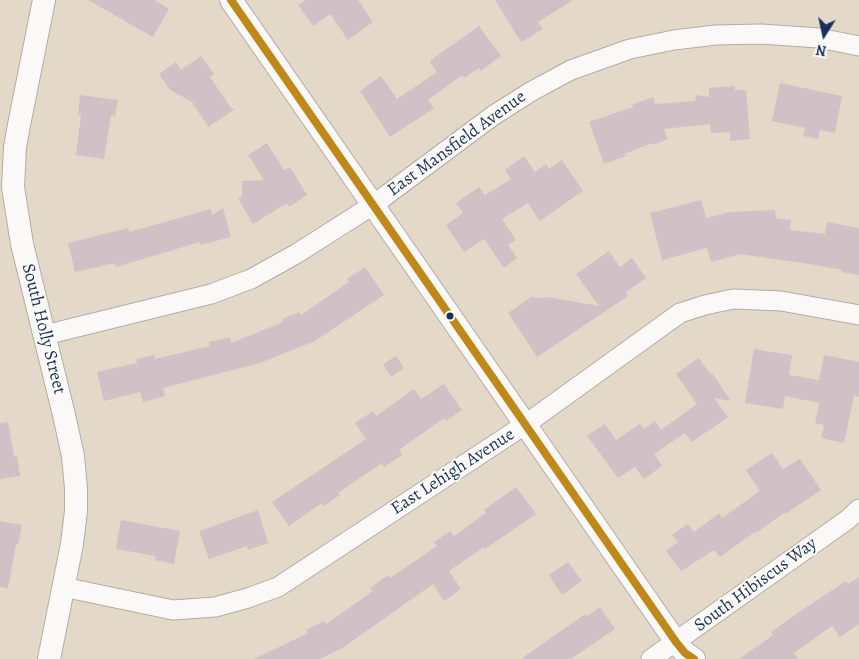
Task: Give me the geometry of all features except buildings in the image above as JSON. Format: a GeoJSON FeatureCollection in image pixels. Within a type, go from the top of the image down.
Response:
{"type":"FeatureCollection","features":[{"type":"Feature","properties":{"kind":"street","name":"South Holly Street"},"geometry":{"type":"LineString","coordinates":[[44,0],[18,125],[13,186],[22,244],[73,456],[76,488],[76,511],[72,544],[49,659]]}},
{"type":"Feature","properties":{"kind":"street"},"geometry":{"type":"LineString","coordinates":[[231,0],[685,653]]}},
{"type":"Feature","properties":{"kind":"street","name":"East Mansfield Avenue"},"geometry":{"type":"LineString","coordinates":[[45,335],[231,288],[270,270],[373,205],[494,115],[532,90],[571,70],[630,49],[674,40],[716,35],[761,34],[819,38],[859,46]]}},
{"type":"Feature","properties":{"kind":"street","name":"East Lehigh Avenue"},"geometry":{"type":"LineString","coordinates":[[64,587],[173,610],[216,607],[248,598],[278,586],[526,424],[680,313],[734,299],[782,301],[859,315]]}},
{"type":"Feature","properties":{"kind":"street","name":"South Hibiscus Way"},"geometry":{"type":"LineString","coordinates":[[651,659],[685,653],[859,509]]}},
{"type":"Feature","properties":{"kind":"transit line"},"geometry":{"type":"LineString","coordinates":[[231,0],[676,642],[685,653],[694,659]]}}]}
